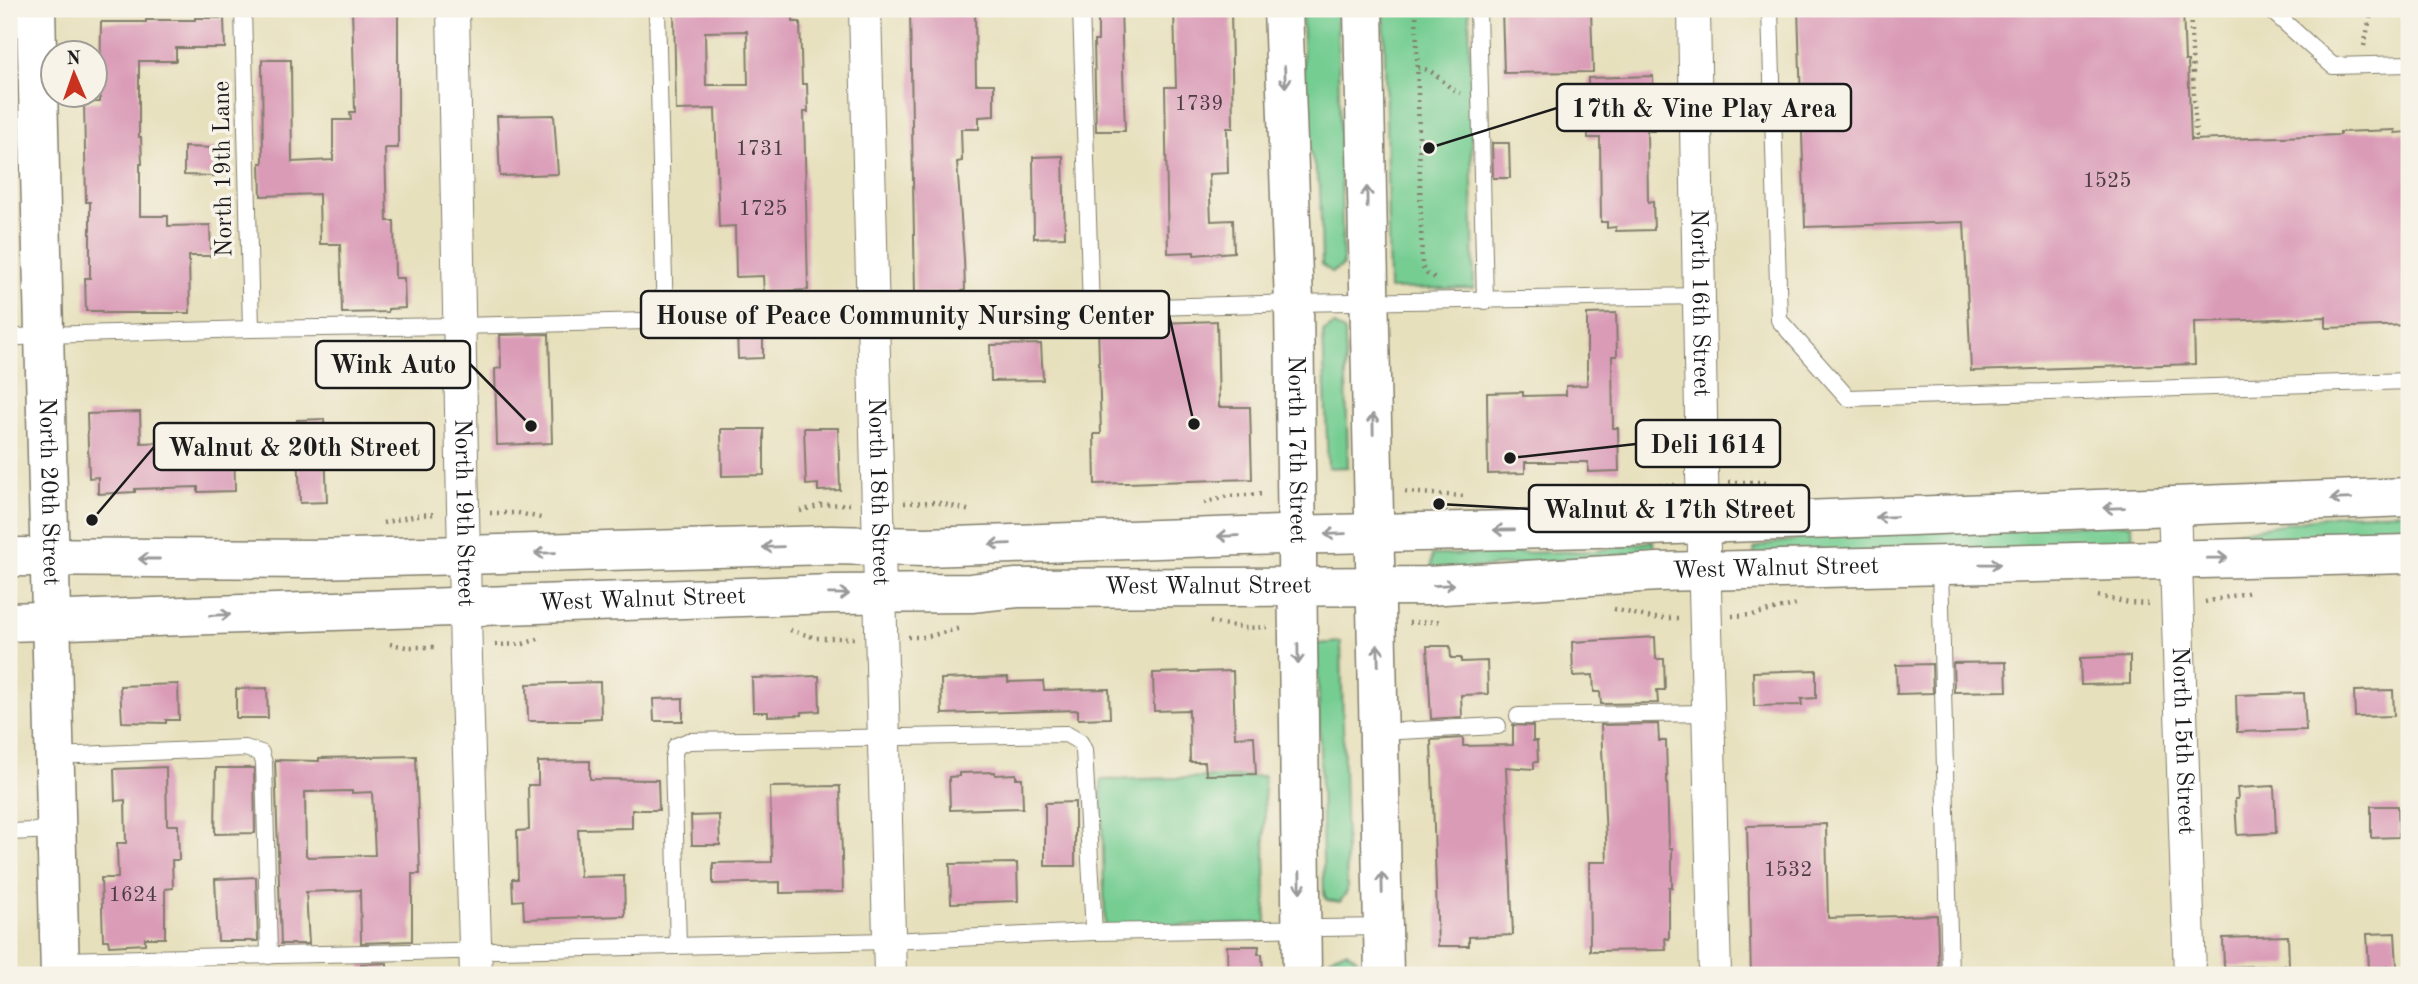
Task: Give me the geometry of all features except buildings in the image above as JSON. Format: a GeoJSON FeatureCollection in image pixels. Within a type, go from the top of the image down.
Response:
{"type":"FeatureCollection","features":[{"type":"Feature","properties":{"kind":"main road","name":"North 20th Street"},"geometry":{"type":"LineString","coordinates":[[36,9],[27,336],[50,558],[60,968]]}},
{"type":"Feature","properties":{"kind":"main road","name":"North 17th Street"},"geometry":{"type":"LineString","coordinates":[[1283,9],[1293,303],[1302,975]]}},
{"type":"Feature","properties":{"kind":"main road"},"geometry":{"type":"LineString","coordinates":[[1363,9],[1384,975]]}},
{"type":"Feature","properties":{"kind":"main road","name":"West Walnut Street"},"geometry":{"type":"LineString","coordinates":[[9,557],[315,559],[831,545],[878,547],[1704,524],[2409,496]]}},
{"type":"Feature","properties":{"kind":"main road","name":"West Walnut Street"},"geometry":{"type":"LineString","coordinates":[[9,622],[832,594],[971,593],[1017,588],[1427,586],[1705,571],[2409,554]]}},
{"type":"Feature","properties":{"kind":"street","name":"North 19th Street"},"geometry":{"type":"LineString","coordinates":[[453,9],[475,963]]}},
{"type":"Feature","properties":{"kind":"street","name":"North 18th Street"},"geometry":{"type":"LineString","coordinates":[[865,9],[878,595],[890,975]]}},
{"type":"Feature","properties":{"kind":"street","name":"North 16th Street"},"geometry":{"type":"LineString","coordinates":[[1694,9],[1715,975]]}},
{"type":"Feature","properties":{"kind":"street","name":"North 15th Street"},"geometry":{"type":"LineString","coordinates":[[2174,505],[2190,975]]}},
{"type":"Feature","properties":{"kind":"lane","name":"North 19th Lane"},"geometry":{"type":"LineString","coordinates":[[243,9],[251,329]]}},
{"type":"Feature","properties":{"kind":"lane"},"geometry":{"type":"LineString","coordinates":[[657,9],[665,320]]}},
{"type":"Feature","properties":{"kind":"lane"},"geometry":{"type":"LineString","coordinates":[[1081,9],[1091,309]]}},
{"type":"Feature","properties":{"kind":"lane"},"geometry":{"type":"LineString","coordinates":[[1478,9],[1485,301]]}},
{"type":"Feature","properties":{"kind":"lane"},"geometry":{"type":"LineString","coordinates":[[1770,9],[1779,320],[1848,398],[2409,381]]}},
{"type":"Feature","properties":{"kind":"lane"},"geometry":{"type":"LineString","coordinates":[[2270,9],[2333,66],[2409,64]]}},
{"type":"Feature","properties":{"kind":"lane"},"geometry":{"type":"LineString","coordinates":[[27,336],[1293,303],[1700,296]]}},
{"type":"Feature","properties":{"kind":"lane"},"geometry":{"type":"LineString","coordinates":[[1940,565],[1950,975]]}},
{"type":"Feature","properties":{"kind":"lane"},"geometry":{"type":"LineString","coordinates":[[1518,716],[1708,713]]}},
{"type":"Feature","properties":{"kind":"lane"},"geometry":{"type":"LineString","coordinates":[[1379,732],[1498,726]]}},
{"type":"Feature","properties":{"kind":"lane"},"geometry":{"type":"LineString","coordinates":[[678,946],[673,759],[676,746],[689,741],[1066,734],[1080,742],[1084,750],[1094,932]]}},
{"type":"Feature","properties":{"kind":"lane"},"geometry":{"type":"LineString","coordinates":[[55,756],[245,748],[261,753],[264,763],[269,956]]}},
{"type":"Feature","properties":{"kind":"lane"},"geometry":{"type":"LineString","coordinates":[[9,832],[57,830]]}},
{"type":"Feature","properties":{"kind":"lane"},"geometry":{"type":"LineString","coordinates":[[60,968],[269,956],[475,963],[678,946],[1094,932],[1383,927]]}},
{"type":"Feature","properties":{"kind":"path"},"geometry":{"type":"LineString","coordinates":[[1416,9],[1422,267]]}},
{"type":"Feature","properties":{"kind":"path"},"geometry":{"type":"LineString","coordinates":[[2190,9],[2196,140]]}},
{"type":"Feature","properties":{"kind":"path"},"geometry":{"type":"LineString","coordinates":[[2360,65],[2372,9]]}},
{"type":"Feature","properties":{"kind":"path"},"geometry":{"type":"LineString","coordinates":[[1418,68],[1426,68],[1450,89],[1464,94]]}},
{"type":"Feature","properties":{"kind":"path"},"geometry":{"type":"LineString","coordinates":[[1580,496],[1614,488],[1679,485]]}},
{"type":"Feature","properties":{"kind":"path"},"geometry":{"type":"LineString","coordinates":[[1401,492],[1475,498]]}},
{"type":"Feature","properties":{"kind":"path"},"geometry":{"type":"LineString","coordinates":[[1202,619],[1245,628],[1297,626]]}},
{"type":"Feature","properties":{"kind":"path"},"geometry":{"type":"LineString","coordinates":[[903,637],[926,637],[970,626]]}},
{"type":"Feature","properties":{"kind":"green space"},"geometry":{"type":"Polygon","coordinates":[[[1302,9],[1337,9],[1343,266],[1332,272],[1322,265],[1320,187],[1305,133],[1302,9]]]}},
{"type":"Feature","properties":{"kind":"green space"},"geometry":{"type":"Polygon","coordinates":[[[1384,9],[1469,9],[1474,288],[1389,289],[1384,9]]]}},
{"type":"Feature","properties":{"kind":"green space"},"geometry":{"type":"Polygon","coordinates":[[[1334,325],[1345,332],[1348,467],[1328,468],[1323,332],[1334,325]]]}},
{"type":"Feature","properties":{"kind":"green space"},"geometry":{"type":"Polygon","coordinates":[[[2409,512],[2409,543],[2223,549],[2222,534],[2342,514],[2409,512]]]}},
{"type":"Feature","properties":{"kind":"green space"},"geometry":{"type":"Polygon","coordinates":[[[2132,524],[2133,552],[1754,563],[1754,549],[1768,544],[1869,529],[2132,524]]]}},
{"type":"Feature","properties":{"kind":"green space"},"geometry":{"type":"Polygon","coordinates":[[[1653,541],[1654,552],[1431,572],[1432,555],[1595,551],[1653,541]]]}},
{"type":"Feature","properties":{"kind":"green space"},"geometry":{"type":"Polygon","coordinates":[[[1341,642],[1347,892],[1340,902],[1327,900],[1324,894],[1317,644],[1341,642]]]}},
{"type":"Feature","properties":{"kind":"green space"},"geometry":{"type":"Polygon","coordinates":[[[1264,776],[1266,923],[1105,928],[1101,780],[1264,776]]]}},
{"type":"Feature","properties":{"kind":"green space"},"geometry":{"type":"Polygon","coordinates":[[[1346,951],[1358,961],[1360,975],[1326,975],[1328,961],[1336,954],[1346,951]]]}},
{"type":"Feature","properties":{"kind":"place","name":"17th & Vine Play Area"},"geometry":{"type":"Point","coordinates":[1429,148]}},
{"type":"Feature","properties":{"kind":"place","name":"House of Peace Community Nursing Center"},"geometry":{"type":"Point","coordinates":[1194,424]}},
{"type":"Feature","properties":{"kind":"place","name":"Wink Auto"},"geometry":{"type":"Point","coordinates":[531,426]}},
{"type":"Feature","properties":{"kind":"place","name":"Deli 1614"},"geometry":{"type":"Point","coordinates":[1510,458]}},
{"type":"Feature","properties":{"kind":"place","name":"Walnut & 17th Street"},"geometry":{"type":"Point","coordinates":[1439,504]}},
{"type":"Feature","properties":{"kind":"place","name":"Walnut & 20th Street"},"geometry":{"type":"Point","coordinates":[92,520]}}]}
